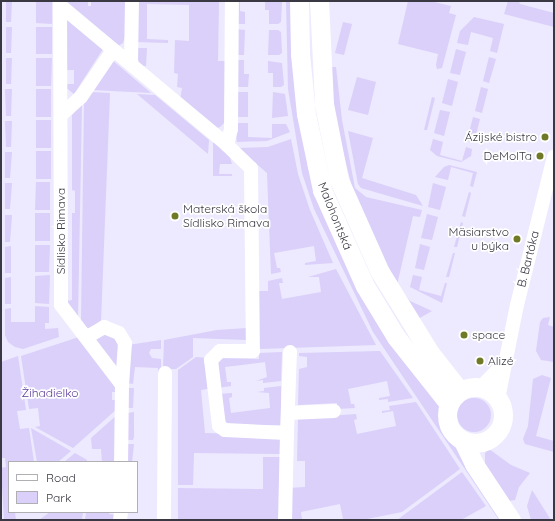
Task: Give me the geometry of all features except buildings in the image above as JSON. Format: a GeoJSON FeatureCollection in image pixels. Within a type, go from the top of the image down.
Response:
{"type":"FeatureCollection","features":[{"type":"Feature","properties":{"kind":"main road","name":"Malohontská"},"geometry":{"type":"LineString","coordinates":[[299,1],[300,54],[306,114],[322,190],[365,286],[396,337],[454,397]]}},
{"type":"Feature","properties":{"kind":"main road","name":"Malohontská"},"geometry":{"type":"LineString","coordinates":[[319,1],[324,104],[339,180],[380,272],[430,353],[454,397]]}},
{"type":"Feature","properties":{"kind":"main road"},"geometry":{"type":"LineString","coordinates":[[472,442],[494,436],[500,428],[503,418],[498,399],[491,392],[481,387],[470,387],[454,397],[446,412],[450,430],[472,442],[483,476],[511,520]]}},
{"type":"Feature","properties":{"kind":"street"},"geometry":{"type":"LineString","coordinates":[[130,63],[132,1]]}},
{"type":"Feature","properties":{"kind":"street"},"geometry":{"type":"LineString","coordinates":[[227,145],[231,130],[232,1]]}},
{"type":"Feature","properties":{"kind":"street"},"geometry":{"type":"LineString","coordinates":[[61,4],[113,50],[227,145],[250,168],[252,351],[220,351],[213,355],[211,360],[218,423],[225,430],[287,433]]}},
{"type":"Feature","properties":{"kind":"street","name":"Sídlisko Rimava"},"geometry":{"type":"LineString","coordinates":[[61,4],[61,305],[87,337],[122,385]]}},
{"type":"Feature","properties":{"kind":"street"},"geometry":{"type":"LineString","coordinates":[[62,114],[81,98],[113,50]]}},
{"type":"Feature","properties":{"kind":"street","name":"B. Bartóka"},"geometry":{"type":"LineString","coordinates":[[498,399],[507,361],[517,305],[554,157]]}},
{"type":"Feature","properties":{"kind":"street"},"geometry":{"type":"LineString","coordinates":[[87,337],[104,328],[119,333],[125,343],[122,385],[121,461]]}},
{"type":"Feature","properties":{"kind":"street"},"geometry":{"type":"LineString","coordinates":[[285,520],[290,352]]}},
{"type":"Feature","properties":{"kind":"street"},"geometry":{"type":"LineString","coordinates":[[481,387],[507,361]]}},
{"type":"Feature","properties":{"kind":"street"},"geometry":{"type":"LineString","coordinates":[[164,520],[165,373]]}},
{"type":"Feature","properties":{"kind":"street"},"geometry":{"type":"LineString","coordinates":[[288,413],[334,411]]}},
{"type":"Feature","properties":{"kind":"green space"},"geometry":{"type":"Polygon","coordinates":[[[6,1],[12,1],[11,22],[6,22],[6,1]]]}},
{"type":"Feature","properties":{"kind":"green space"},"geometry":{"type":"Polygon","coordinates":[[[36,1],[52,1],[52,24],[36,23],[36,1]]]}},
{"type":"Feature","properties":{"kind":"green space"},"geometry":{"type":"Polygon","coordinates":[[[66,1],[88,1],[88,6],[91,6],[91,1],[126,1],[126,34],[123,43],[118,46],[66,1]]]}},
{"type":"Feature","properties":{"kind":"green space"},"geometry":{"type":"Polygon","coordinates":[[[137,1],[219,1],[218,61],[229,61],[226,121],[220,127],[214,129],[179,106],[182,88],[177,87],[178,74],[174,73],[175,40],[189,41],[189,5],[147,4],[147,39],[168,40],[168,43],[136,42],[137,1]]]}},
{"type":"Feature","properties":{"kind":"green space"},"geometry":{"type":"Polygon","coordinates":[[[235,1],[240,1],[240,11],[245,12],[245,24],[235,24],[235,1]]]}},
{"type":"Feature","properties":{"kind":"green space"},"geometry":{"type":"Polygon","coordinates":[[[265,1],[282,1],[281,22],[278,24],[269,24],[269,10],[265,10],[265,1]]]}},
{"type":"Feature","properties":{"kind":"green space"},"geometry":{"type":"Polygon","coordinates":[[[286,1],[292,1],[308,169],[440,407],[442,429],[455,444],[502,520],[499,520],[373,332],[314,209],[302,173],[288,89],[286,1]]]}},
{"type":"Feature","properties":{"kind":"green space"},"geometry":{"type":"Polygon","coordinates":[[[408,1],[430,1],[451,6],[449,13],[456,15],[442,68],[437,69],[436,65],[438,54],[398,44],[408,1]]]}},
{"type":"Feature","properties":{"kind":"green space"},"geometry":{"type":"Polygon","coordinates":[[[508,1],[519,1],[520,4],[554,13],[554,27],[504,14],[508,1]]]}},
{"type":"Feature","properties":{"kind":"green space"},"geometry":{"type":"Polygon","coordinates":[[[474,17],[504,24],[497,53],[490,51],[493,38],[471,32],[468,45],[457,43],[460,31],[474,17]]]}},
{"type":"Feature","properties":{"kind":"green space"},"geometry":{"type":"Polygon","coordinates":[[[66,19],[103,49],[74,94],[65,87],[65,84],[74,84],[74,70],[65,70],[66,19]]]}},
{"type":"Feature","properties":{"kind":"green space"},"geometry":{"type":"Polygon","coordinates":[[[343,22],[352,24],[344,55],[335,53],[343,22]]]}},
{"type":"Feature","properties":{"kind":"green space"},"geometry":{"type":"Polygon","coordinates":[[[6,27],[12,27],[11,53],[6,53],[6,27]]]}},
{"type":"Feature","properties":{"kind":"green space"},"geometry":{"type":"Polygon","coordinates":[[[36,27],[52,27],[52,54],[36,54],[36,27]]]}},
{"type":"Feature","properties":{"kind":"green space"},"geometry":{"type":"Polygon","coordinates":[[[235,29],[245,30],[244,55],[235,55],[235,29]]]}},
{"type":"Feature","properties":{"kind":"green space"},"geometry":{"type":"Polygon","coordinates":[[[269,30],[278,30],[281,32],[282,53],[279,55],[268,55],[269,30]]]}},
{"type":"Feature","properties":{"kind":"green space"},"geometry":{"type":"Polygon","coordinates":[[[135,48],[147,48],[146,66],[140,66],[135,48]]]}},
{"type":"Feature","properties":{"kind":"green space"},"geometry":{"type":"Polygon","coordinates":[[[456,49],[466,52],[460,75],[450,73],[456,49]]]}},
{"type":"Feature","properties":{"kind":"green space"},"geometry":{"type":"Polygon","coordinates":[[[489,57],[496,59],[489,83],[483,81],[489,57]]]}},
{"type":"Feature","properties":{"kind":"green space"},"geometry":{"type":"Polygon","coordinates":[[[6,58],[12,58],[11,84],[6,84],[6,58]]]}},
{"type":"Feature","properties":{"kind":"green space"},"geometry":{"type":"Polygon","coordinates":[[[36,58],[52,58],[51,86],[36,86],[36,58]]]}},
{"type":"Feature","properties":{"kind":"green space"},"geometry":{"type":"Polygon","coordinates":[[[111,59],[151,93],[92,90],[111,59]]]}},
{"type":"Feature","properties":{"kind":"green space"},"geometry":{"type":"Polygon","coordinates":[[[234,60],[244,60],[244,74],[249,74],[248,87],[234,87],[234,60]]]}},
{"type":"Feature","properties":{"kind":"green space"},"geometry":{"type":"Polygon","coordinates":[[[268,61],[282,63],[284,85],[281,87],[273,87],[273,73],[268,73],[268,61]]]}},
{"type":"Feature","properties":{"kind":"green space"},"geometry":{"type":"Polygon","coordinates":[[[329,67],[336,67],[342,120],[355,188],[366,197],[422,210],[420,217],[413,216],[397,285],[410,301],[432,311],[418,319],[396,286],[353,191],[335,121],[329,67]]]}},
{"type":"Feature","properties":{"kind":"green space"},"geometry":{"type":"Polygon","coordinates":[[[357,77],[376,82],[368,115],[348,110],[357,77]]]}},
{"type":"Feature","properties":{"kind":"green space"},"geometry":{"type":"Polygon","coordinates":[[[448,79],[458,82],[452,106],[442,103],[448,79]]]}},
{"type":"Feature","properties":{"kind":"green space"},"geometry":{"type":"Polygon","coordinates":[[[481,87],[488,89],[482,113],[475,111],[481,87]]]}},
{"type":"Feature","properties":{"kind":"green space"},"geometry":{"type":"Polygon","coordinates":[[[5,89],[12,89],[11,116],[6,116],[5,89]]]}},
{"type":"Feature","properties":{"kind":"green space"},"geometry":{"type":"Polygon","coordinates":[[[36,89],[51,89],[51,117],[36,117],[36,89]]]}},
{"type":"Feature","properties":{"kind":"green space"},"geometry":{"type":"Polygon","coordinates":[[[90,92],[110,93],[101,321],[89,329],[81,323],[84,101],[90,92]]]}},
{"type":"Feature","properties":{"kind":"green space"},"geometry":{"type":"Polygon","coordinates":[[[234,92],[248,92],[248,117],[234,117],[234,92]]]}},
{"type":"Feature","properties":{"kind":"green space"},"geometry":{"type":"Polygon","coordinates":[[[273,92],[285,94],[288,116],[272,118],[273,92]]]}},
{"type":"Feature","properties":{"kind":"green space"},"geometry":{"type":"Polygon","coordinates":[[[137,94],[155,95],[209,140],[208,154],[137,94]]]}},
{"type":"Feature","properties":{"kind":"green space"},"geometry":{"type":"Polygon","coordinates":[[[432,97],[435,98],[427,130],[424,130],[432,97]]]}},
{"type":"Feature","properties":{"kind":"green space"},"geometry":{"type":"Polygon","coordinates":[[[82,104],[78,319],[66,301],[72,300],[72,213],[75,213],[75,191],[72,190],[72,115],[82,104]]]}},
{"type":"Feature","properties":{"kind":"green space"},"geometry":{"type":"Polygon","coordinates":[[[440,110],[450,112],[444,136],[434,133],[440,110]]]}},
{"type":"Feature","properties":{"kind":"green space"},"geometry":{"type":"Polygon","coordinates":[[[473,117],[480,119],[474,143],[467,141],[473,117]]]}},
{"type":"Feature","properties":{"kind":"green space"},"geometry":{"type":"Polygon","coordinates":[[[36,120],[51,120],[51,148],[36,148],[36,120]]]}},
{"type":"Feature","properties":{"kind":"green space"},"geometry":{"type":"Polygon","coordinates":[[[5,121],[12,121],[11,147],[6,147],[5,121]]]}},
{"type":"Feature","properties":{"kind":"green space"},"geometry":{"type":"Polygon","coordinates":[[[234,123],[248,123],[248,137],[272,138],[272,124],[286,124],[290,132],[267,141],[237,142],[234,123]]]}},
{"type":"Feature","properties":{"kind":"green space"},"geometry":{"type":"Polygon","coordinates":[[[348,131],[373,138],[362,178],[416,195],[423,206],[361,188],[358,184],[348,131]]]}},
{"type":"Feature","properties":{"kind":"green space"},"geometry":{"type":"Polygon","coordinates":[[[291,139],[298,174],[310,210],[333,263],[305,265],[305,263],[316,261],[314,246],[274,253],[277,268],[280,268],[281,272],[271,274],[267,173],[238,148],[268,147],[291,139]]]}},
{"type":"Feature","properties":{"kind":"green space"},"geometry":{"type":"Polygon","coordinates":[[[433,139],[443,142],[440,155],[462,161],[466,147],[472,149],[471,156],[461,162],[437,156],[430,150],[433,139]]]}},
{"type":"Feature","properties":{"kind":"green space"},"geometry":{"type":"Polygon","coordinates":[[[213,140],[229,154],[232,164],[220,164],[219,174],[232,174],[232,176],[213,176],[213,140]]]}},
{"type":"Feature","properties":{"kind":"green space"},"geometry":{"type":"Polygon","coordinates":[[[36,151],[51,151],[51,179],[36,179],[36,151]]]}},
{"type":"Feature","properties":{"kind":"green space"},"geometry":{"type":"Polygon","coordinates":[[[5,152],[12,152],[10,178],[5,178],[5,152]]]}},
{"type":"Feature","properties":{"kind":"green space"},"geometry":{"type":"Polygon","coordinates":[[[449,165],[477,172],[473,187],[470,186],[473,173],[451,167],[448,180],[435,177],[444,167],[449,165]]]}},
{"type":"Feature","properties":{"kind":"green space"},"geometry":{"type":"Polygon","coordinates":[[[36,182],[50,182],[50,210],[35,210],[36,182]]]}},
{"type":"Feature","properties":{"kind":"green space"},"geometry":{"type":"Polygon","coordinates":[[[5,183],[12,183],[10,209],[5,209],[5,183]]]}},
{"type":"Feature","properties":{"kind":"green space"},"geometry":{"type":"Polygon","coordinates":[[[433,183],[446,187],[440,210],[428,207],[433,183]]]}},
{"type":"Feature","properties":{"kind":"green space"},"geometry":{"type":"Polygon","coordinates":[[[469,192],[471,193],[465,217],[462,216],[469,192]]]}},
{"type":"Feature","properties":{"kind":"green space"},"geometry":{"type":"Polygon","coordinates":[[[35,213],[50,213],[50,241],[35,241],[35,213]]]}},
{"type":"Feature","properties":{"kind":"green space"},"geometry":{"type":"Polygon","coordinates":[[[427,214],[438,217],[432,240],[421,238],[427,214]]]}},
{"type":"Feature","properties":{"kind":"green space"},"geometry":{"type":"Polygon","coordinates":[[[5,215],[12,215],[10,242],[5,242],[5,215]]]}},
{"type":"Feature","properties":{"kind":"green space"},"geometry":{"type":"Polygon","coordinates":[[[461,222],[463,223],[457,247],[454,247],[461,222]]]}},
{"type":"Feature","properties":{"kind":"green space"},"geometry":{"type":"Polygon","coordinates":[[[420,244],[430,247],[424,270],[415,268],[420,244]]]}},
{"type":"Feature","properties":{"kind":"green space"},"geometry":{"type":"Polygon","coordinates":[[[35,245],[50,245],[49,272],[35,272],[35,245]]]}},
{"type":"Feature","properties":{"kind":"green space"},"geometry":{"type":"Polygon","coordinates":[[[11,246],[11,273],[5,273],[5,247],[11,246]]]}},
{"type":"Feature","properties":{"kind":"green space"},"geometry":{"type":"Polygon","coordinates":[[[453,253],[455,253],[449,277],[446,277],[453,253]]]}},
{"type":"Feature","properties":{"kind":"green space"},"geometry":{"type":"Polygon","coordinates":[[[336,269],[376,345],[259,349],[258,291],[268,291],[268,281],[282,278],[283,283],[279,283],[282,299],[321,292],[319,277],[308,277],[336,269]]]}},
{"type":"Feature","properties":{"kind":"green space"},"geometry":{"type":"Polygon","coordinates":[[[50,275],[49,304],[35,303],[35,276],[50,275]]]}},
{"type":"Feature","properties":{"kind":"green space"},"geometry":{"type":"Polygon","coordinates":[[[413,275],[422,277],[419,290],[441,296],[445,283],[447,283],[442,303],[410,287],[413,275]]]}},
{"type":"Feature","properties":{"kind":"green space"},"geometry":{"type":"Polygon","coordinates":[[[11,277],[11,304],[5,304],[5,278],[11,277]]]}},
{"type":"Feature","properties":{"kind":"green space"},"geometry":{"type":"Polygon","coordinates":[[[35,306],[49,307],[49,323],[45,323],[45,329],[58,328],[59,337],[23,349],[15,347],[8,342],[5,335],[5,309],[11,308],[11,322],[35,322],[35,306]]]}},
{"type":"Feature","properties":{"kind":"green space"},"geometry":{"type":"Polygon","coordinates":[[[550,317],[548,325],[554,327],[554,362],[541,360],[536,351],[540,322],[543,318],[550,317]]]}},
{"type":"Feature","properties":{"kind":"green space"},"geometry":{"type":"Polygon","coordinates":[[[247,328],[247,340],[193,338],[193,357],[176,369],[163,369],[164,340],[217,330],[247,328]]]}},
{"type":"Feature","properties":{"kind":"green space"},"geometry":{"type":"Polygon","coordinates":[[[102,335],[113,335],[118,344],[118,371],[95,341],[97,337],[102,335]]]}},
{"type":"Feature","properties":{"kind":"green space","name":"Žihadielko"},"geometry":{"type":"Polygon","coordinates":[[[79,337],[119,392],[112,392],[112,400],[118,400],[118,408],[73,448],[35,427],[40,426],[38,408],[29,409],[21,356],[79,337]]]}},
{"type":"Feature","properties":{"kind":"green space"},"geometry":{"type":"Polygon","coordinates":[[[161,340],[161,349],[151,349],[149,353],[152,358],[161,359],[161,383],[158,383],[158,368],[135,367],[133,384],[128,383],[128,345],[161,340]]]}},
{"type":"Feature","properties":{"kind":"green space"},"geometry":{"type":"Polygon","coordinates":[[[380,351],[413,398],[388,402],[388,399],[379,400],[379,398],[390,396],[387,381],[348,389],[351,404],[354,404],[355,408],[337,409],[337,403],[298,405],[299,369],[307,367],[307,357],[299,356],[299,353],[380,351]]]}},
{"type":"Feature","properties":{"kind":"green space"},"geometry":{"type":"Polygon","coordinates":[[[282,352],[281,381],[263,383],[263,380],[256,381],[267,377],[265,362],[225,367],[227,382],[231,382],[231,386],[218,388],[215,358],[259,359],[259,353],[282,352]]]}},
{"type":"Feature","properties":{"kind":"green space"},"geometry":{"type":"Polygon","coordinates":[[[18,356],[26,410],[17,411],[20,429],[29,428],[34,461],[8,461],[8,513],[15,513],[16,520],[4,520],[1,468],[6,467],[5,458],[1,458],[1,362],[18,356]]]}},
{"type":"Feature","properties":{"kind":"green space"},"geometry":{"type":"Polygon","coordinates":[[[196,357],[209,358],[212,388],[201,390],[205,433],[275,435],[280,440],[280,454],[194,453],[193,485],[178,485],[178,370],[196,357]]]}},
{"type":"Feature","properties":{"kind":"green space"},"geometry":{"type":"Polygon","coordinates":[[[542,375],[551,378],[536,436],[554,441],[554,452],[525,444],[523,439],[528,426],[533,379],[542,375]]]}},
{"type":"Feature","properties":{"kind":"green space"},"geometry":{"type":"Polygon","coordinates":[[[281,386],[281,425],[227,427],[219,394],[232,393],[232,397],[229,398],[231,413],[270,408],[269,393],[257,392],[264,391],[264,388],[281,386]]]}},
{"type":"Feature","properties":{"kind":"green space"},"geometry":{"type":"Polygon","coordinates":[[[128,388],[134,388],[133,408],[128,408],[128,388]]]}},
{"type":"Feature","properties":{"kind":"green space"},"geometry":{"type":"Polygon","coordinates":[[[474,398],[486,403],[491,415],[486,427],[474,432],[462,427],[457,415],[462,403],[474,398]]]}},
{"type":"Feature","properties":{"kind":"green space"},"geometry":{"type":"Polygon","coordinates":[[[416,402],[460,469],[402,512],[362,520],[337,520],[343,519],[340,504],[301,512],[302,520],[288,520],[288,488],[305,487],[305,461],[297,461],[298,418],[356,414],[357,419],[354,420],[357,434],[396,426],[393,411],[382,413],[382,411],[390,410],[389,406],[416,402]]]}},
{"type":"Feature","properties":{"kind":"green space"},"geometry":{"type":"Polygon","coordinates":[[[134,412],[134,437],[133,440],[128,440],[128,413],[134,412]]]}},
{"type":"Feature","properties":{"kind":"green space"},"geometry":{"type":"Polygon","coordinates":[[[118,414],[118,461],[102,461],[101,449],[92,449],[91,438],[118,414]]]}},
{"type":"Feature","properties":{"kind":"green space"},"geometry":{"type":"Polygon","coordinates":[[[31,428],[71,451],[59,461],[37,461],[31,428]]]}},
{"type":"Feature","properties":{"kind":"green space"},"geometry":{"type":"Polygon","coordinates":[[[128,444],[134,444],[132,461],[128,461],[128,444]]]}},
{"type":"Feature","properties":{"kind":"green space"},"geometry":{"type":"Polygon","coordinates":[[[489,449],[511,465],[530,473],[519,487],[515,500],[507,501],[485,464],[485,453],[489,449]]]}},
{"type":"Feature","properties":{"kind":"green space"},"geometry":{"type":"Polygon","coordinates":[[[75,453],[87,460],[87,461],[65,461],[75,453]]]}},
{"type":"Feature","properties":{"kind":"green space"},"geometry":{"type":"Polygon","coordinates":[[[263,457],[280,457],[279,520],[178,520],[178,488],[263,489],[263,457]]]}},
{"type":"Feature","properties":{"kind":"green space"},"geometry":{"type":"Polygon","coordinates":[[[462,472],[486,506],[461,520],[397,520],[462,472]]]}},
{"type":"Feature","properties":{"kind":"green space"},"geometry":{"type":"Polygon","coordinates":[[[532,490],[551,520],[531,520],[527,506],[532,490]]]}},
{"type":"Feature","properties":{"kind":"green space"},"geometry":{"type":"Polygon","coordinates":[[[49,513],[83,513],[82,520],[39,520],[49,513]]]}},
{"type":"Feature","properties":{"kind":"green space"},"geometry":{"type":"Polygon","coordinates":[[[86,513],[109,513],[117,515],[117,520],[85,520],[86,513]]]}},
{"type":"Feature","properties":{"kind":"place","name":"Ázijské bistro"},"geometry":{"type":"Point","coordinates":[545,137]}},
{"type":"Feature","properties":{"kind":"place","name":"DeMolTa"},"geometry":{"type":"Point","coordinates":[540,156]}},
{"type":"Feature","properties":{"kind":"place","name":"Materská škola Sídlisko Rimava"},"geometry":{"type":"Point","coordinates":[175,216]}},
{"type":"Feature","properties":{"kind":"place","name":"Mäsiarstvo u býka"},"geometry":{"type":"Point","coordinates":[517,239]}},
{"type":"Feature","properties":{"kind":"place","name":"space"},"geometry":{"type":"Point","coordinates":[464,335]}},
{"type":"Feature","properties":{"kind":"place","name":"Alizé"},"geometry":{"type":"Point","coordinates":[480,361]}}]}
